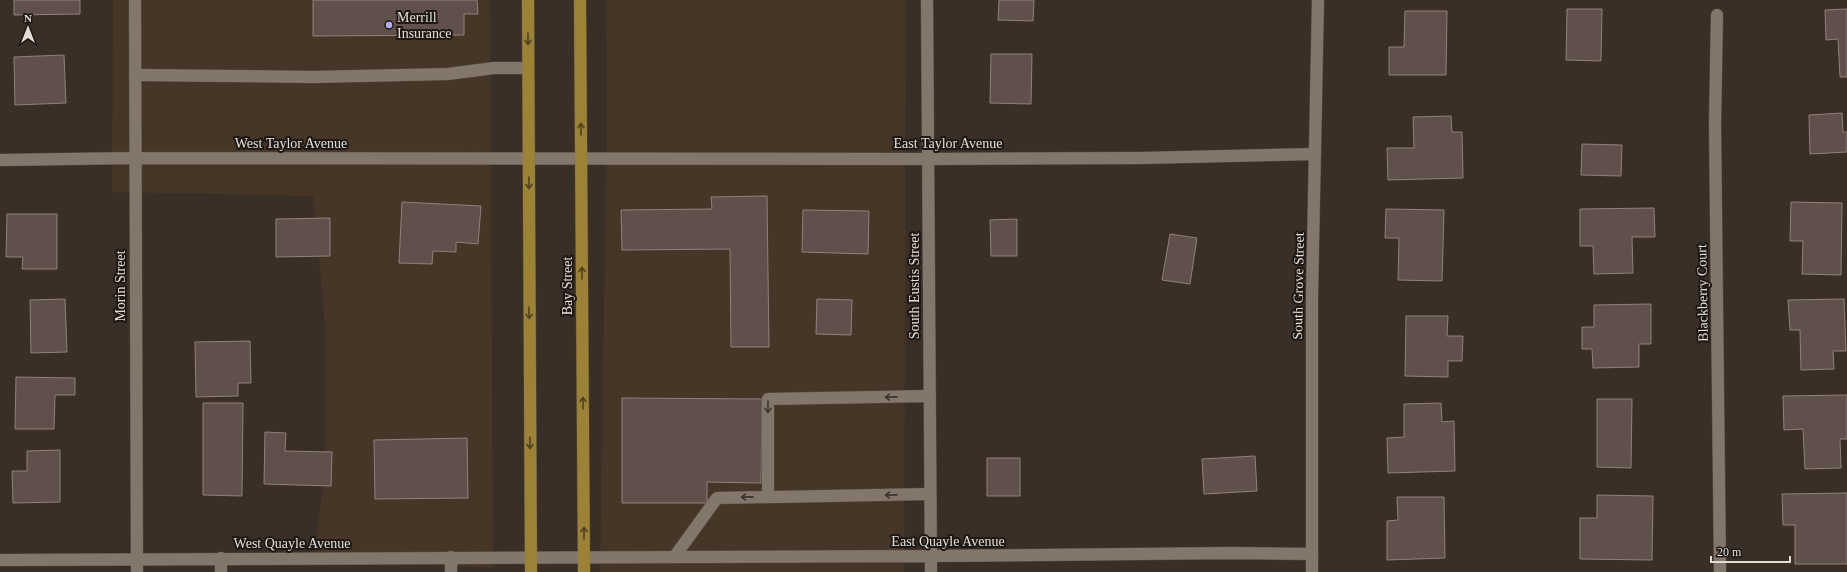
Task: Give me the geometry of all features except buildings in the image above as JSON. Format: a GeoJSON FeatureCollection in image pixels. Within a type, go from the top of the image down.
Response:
{"type":"FeatureCollection","features":[{"type":"Feature","properties":{"kind":"main road"},"geometry":{"type":"LineString","coordinates":[[528,0],[531,572]]}},
{"type":"Feature","properties":{"kind":"main road","name":"Bay Street"},"geometry":{"type":"LineString","coordinates":[[580,0],[584,572]]}},
{"type":"Feature","properties":{"kind":"street","name":"Morin Street"},"geometry":{"type":"LineString","coordinates":[[136,0],[135,158],[137,572]]}},
{"type":"Feature","properties":{"kind":"street","name":"South Eustis Street"},"geometry":{"type":"LineString","coordinates":[[927,0],[931,572]]}},
{"type":"Feature","properties":{"kind":"street","name":"South Grove Street"},"geometry":{"type":"LineString","coordinates":[[1312,572],[1312,297],[1318,0]]}},
{"type":"Feature","properties":{"kind":"street","name":"Blackberry Court"},"geometry":{"type":"LineString","coordinates":[[1717,15],[1715,124],[1720,572]]}},
{"type":"Feature","properties":{"kind":"street"},"geometry":{"type":"LineString","coordinates":[[135,75],[313,77],[448,74],[494,68],[528,68]]}},
{"type":"Feature","properties":{"kind":"street","name":"East Taylor Avenue"},"geometry":{"type":"LineString","coordinates":[[581,159],[1133,158],[1315,154]]}},
{"type":"Feature","properties":{"kind":"street","name":"West Taylor Avenue"},"geometry":{"type":"LineString","coordinates":[[0,160],[135,158],[581,159]]}},
{"type":"Feature","properties":{"kind":"street"},"geometry":{"type":"LineString","coordinates":[[768,497],[768,400],[930,396]]}},
{"type":"Feature","properties":{"kind":"street"},"geometry":{"type":"LineString","coordinates":[[675,556],[717,498],[930,494]]}},
{"type":"Feature","properties":{"kind":"street","name":"East Quayle Avenue"},"geometry":{"type":"LineString","coordinates":[[584,557],[1232,553],[1312,554]]}},
{"type":"Feature","properties":{"kind":"street"},"geometry":{"type":"LineString","coordinates":[[451,557],[451,572]]}},
{"type":"Feature","properties":{"kind":"street","name":"West Quayle Avenue"},"geometry":{"type":"LineString","coordinates":[[0,560],[584,557]]}},
{"type":"Feature","properties":{"kind":"street"},"geometry":{"type":"LineString","coordinates":[[221,558],[221,572]]}},
{"type":"Feature","properties":{"kind":"shaded area"},"geometry":{"type":"Polygon","coordinates":[[[113,0],[490,0],[493,568],[314,559],[325,469],[325,324],[313,196],[112,192],[113,0]]]}},
{"type":"Feature","properties":{"kind":"shaded area"},"geometry":{"type":"Polygon","coordinates":[[[606,0],[906,0],[904,572],[600,572],[607,117],[606,0]]]}},
{"type":"Feature","properties":{"kind":"place","name":"Merrill Insurance"},"geometry":{"type":"Point","coordinates":[389,25]}}]}
